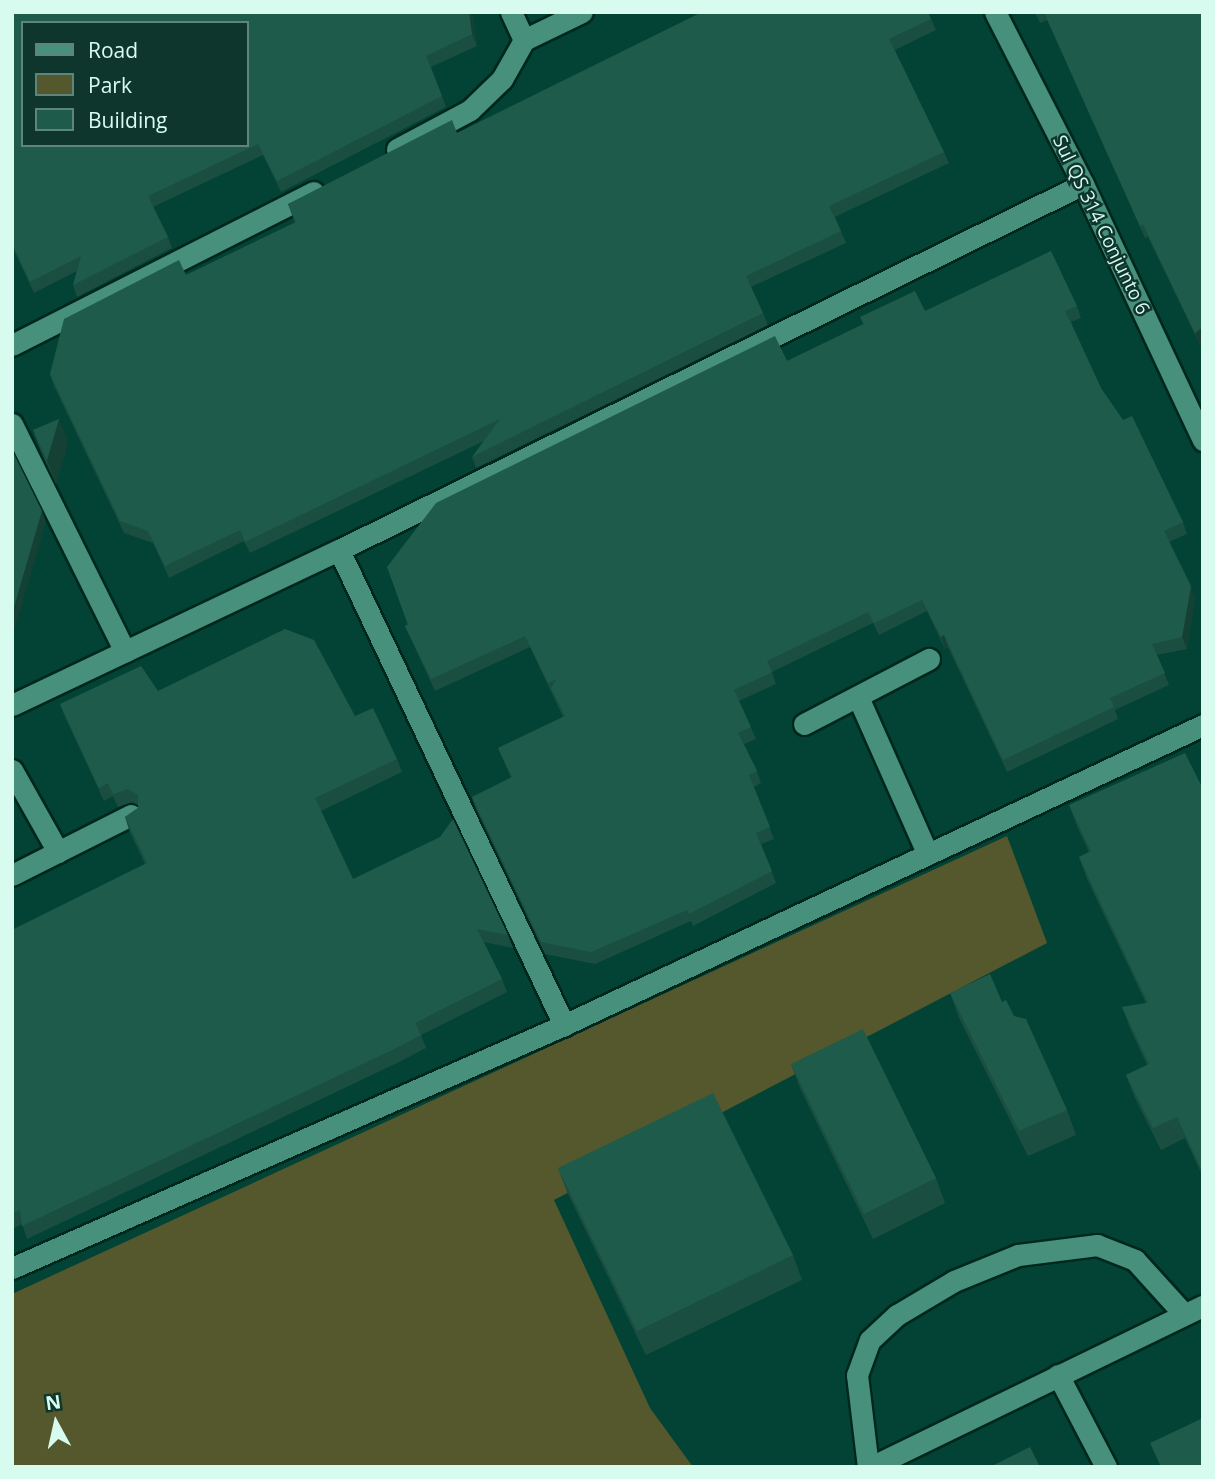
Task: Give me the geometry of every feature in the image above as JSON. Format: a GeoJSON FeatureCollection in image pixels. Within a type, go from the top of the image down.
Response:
{"type":"FeatureCollection","features":[{"type":"Feature","properties":{"kind":"street"},"geometry":{"type":"LineString","coordinates":[[511,12],[524,40]]}},
{"type":"Feature","properties":{"kind":"street"},"geometry":{"type":"LineString","coordinates":[[384,155],[470,110],[502,79],[524,40],[582,12]]}},
{"type":"Feature","properties":{"kind":"street","name":"Sul QS 314 Conjunto 6"},"geometry":{"type":"LineString","coordinates":[[995,12],[1083,184],[1203,440]]}},
{"type":"Feature","properties":{"kind":"street"},"geometry":{"type":"LineString","coordinates":[[12,345],[335,181]]}},
{"type":"Feature","properties":{"kind":"street"},"geometry":{"type":"LineString","coordinates":[[12,705],[339,550],[1083,184]]}},
{"type":"Feature","properties":{"kind":"street"},"geometry":{"type":"LineString","coordinates":[[12,424],[125,652]]}},
{"type":"Feature","properties":{"kind":"street"},"geometry":{"type":"LineString","coordinates":[[339,550],[564,1025]]}},
{"type":"Feature","properties":{"kind":"street"},"geometry":{"type":"LineString","coordinates":[[804,724],[929,659]]}},
{"type":"Feature","properties":{"kind":"street"},"geometry":{"type":"LineString","coordinates":[[858,697],[927,853]]}},
{"type":"Feature","properties":{"kind":"street"},"geometry":{"type":"LineString","coordinates":[[12,1268],[564,1025],[1203,725]]}},
{"type":"Feature","properties":{"kind":"street"},"geometry":{"type":"LineString","coordinates":[[12,770],[58,852]]}},
{"type":"Feature","properties":{"kind":"street"},"geometry":{"type":"LineString","coordinates":[[12,875],[131,815]]}},
{"type":"Feature","properties":{"kind":"street"},"geometry":{"type":"LineString","coordinates":[[1097,1245],[1135,1260],[1193,1310],[1059,1375],[869,1467],[857,1375],[870,1340],[897,1315],[954,1281],[1018,1255],[1097,1245]]}},
{"type":"Feature","properties":{"kind":"street"},"geometry":{"type":"LineString","coordinates":[[1059,1375],[1105,1467]]}},
{"type":"Feature","properties":{"kind":"green space"},"geometry":{"type":"Polygon","coordinates":[[[1007,836],[1047,943],[554,1200],[650,1408],[693,1467],[12,1467],[12,1294],[1007,836]]]}},
{"type":"Feature","properties":{"kind":"building"},"geometry":{"type":"Polygon","coordinates":[[[12,12],[469,12],[472,34],[426,56],[442,96],[277,181],[258,144],[148,196],[168,237],[73,285],[81,256],[30,282],[12,243],[12,12]]]}},
{"type":"Feature","properties":{"kind":"building"},"geometry":{"type":"Polygon","coordinates":[[[702,12],[928,12],[931,19],[889,39],[944,152],[829,206],[841,231],[746,276],[763,313],[472,457],[500,419],[245,542],[240,530],[165,566],[148,531],[120,521],[50,374],[64,319],[179,260],[186,275],[296,222],[288,204],[452,120],[457,133],[702,12]]]}},
{"type":"Feature","properties":{"kind":"building"},"geometry":{"type":"Polygon","coordinates":[[[1044,12],[1203,12],[1203,327],[1195,333],[1143,224],[1140,226],[1044,12]]]}},
{"type":"Feature","properties":{"kind":"building"},"geometry":{"type":"Polygon","coordinates":[[[1051,251],[1077,306],[1065,311],[1101,388],[1123,420],[1132,416],[1183,522],[1164,531],[1191,586],[1182,637],[1152,644],[1165,673],[1110,698],[1114,707],[1003,760],[944,635],[941,637],[922,600],[874,623],[868,612],[767,661],[772,672],[734,690],[751,727],[738,733],[757,771],[749,775],[770,827],[756,833],[772,871],[689,914],[687,910],[591,952],[541,942],[472,797],[512,777],[498,748],[565,716],[551,688],[557,679],[548,683],[525,636],[431,679],[405,626],[408,625],[387,567],[436,503],[775,336],[787,361],[864,324],[860,317],[915,291],[925,311],[1051,251]]]}},
{"type":"Feature","properties":{"kind":"building"},"geometry":{"type":"Polygon","coordinates":[[[59,419],[47,460],[33,430],[59,419]]]}},
{"type":"Feature","properties":{"kind":"building"},"geometry":{"type":"Polygon","coordinates":[[[12,454],[42,511],[12,614],[12,454]]]}},
{"type":"Feature","properties":{"kind":"building"},"geometry":{"type":"Polygon","coordinates":[[[285,629],[314,640],[355,716],[373,708],[397,759],[315,798],[353,879],[440,837],[453,819],[508,935],[477,929],[502,979],[415,1023],[421,1035],[392,1050],[22,1226],[20,1210],[12,1213],[12,930],[147,863],[125,817],[138,808],[138,795],[128,789],[113,794],[108,783],[99,788],[60,704],[141,666],[158,691],[285,629]]]}},
{"type":"Feature","properties":{"kind":"building"},"geometry":{"type":"Polygon","coordinates":[[[1185,753],[1203,789],[1203,1173],[1177,1117],[1153,1128],[1126,1075],[1149,1064],[1122,1007],[1148,1003],[1079,857],[1091,851],[1069,805],[1185,753]]]}},
{"type":"Feature","properties":{"kind":"building"},"geometry":{"type":"Polygon","coordinates":[[[990,974],[1002,1002],[1006,1000],[1014,1016],[1026,1019],[1067,1110],[1019,1131],[950,993],[990,974]]]}},
{"type":"Feature","properties":{"kind":"building"},"geometry":{"type":"Polygon","coordinates":[[[863,1029],[936,1178],[864,1214],[791,1064],[863,1029]]]}},
{"type":"Feature","properties":{"kind":"building"},"geometry":{"type":"Polygon","coordinates":[[[713,1093],[793,1255],[637,1331],[558,1168],[713,1093]]]}},
{"type":"Feature","properties":{"kind":"building"},"geometry":{"type":"Polygon","coordinates":[[[1203,1418],[1203,1467],[1161,1467],[1150,1443],[1203,1418]]]}},
{"type":"Feature","properties":{"kind":"building"},"geometry":{"type":"Polygon","coordinates":[[[1030,1447],[1040,1467],[990,1467],[1030,1447]]]}}]}
